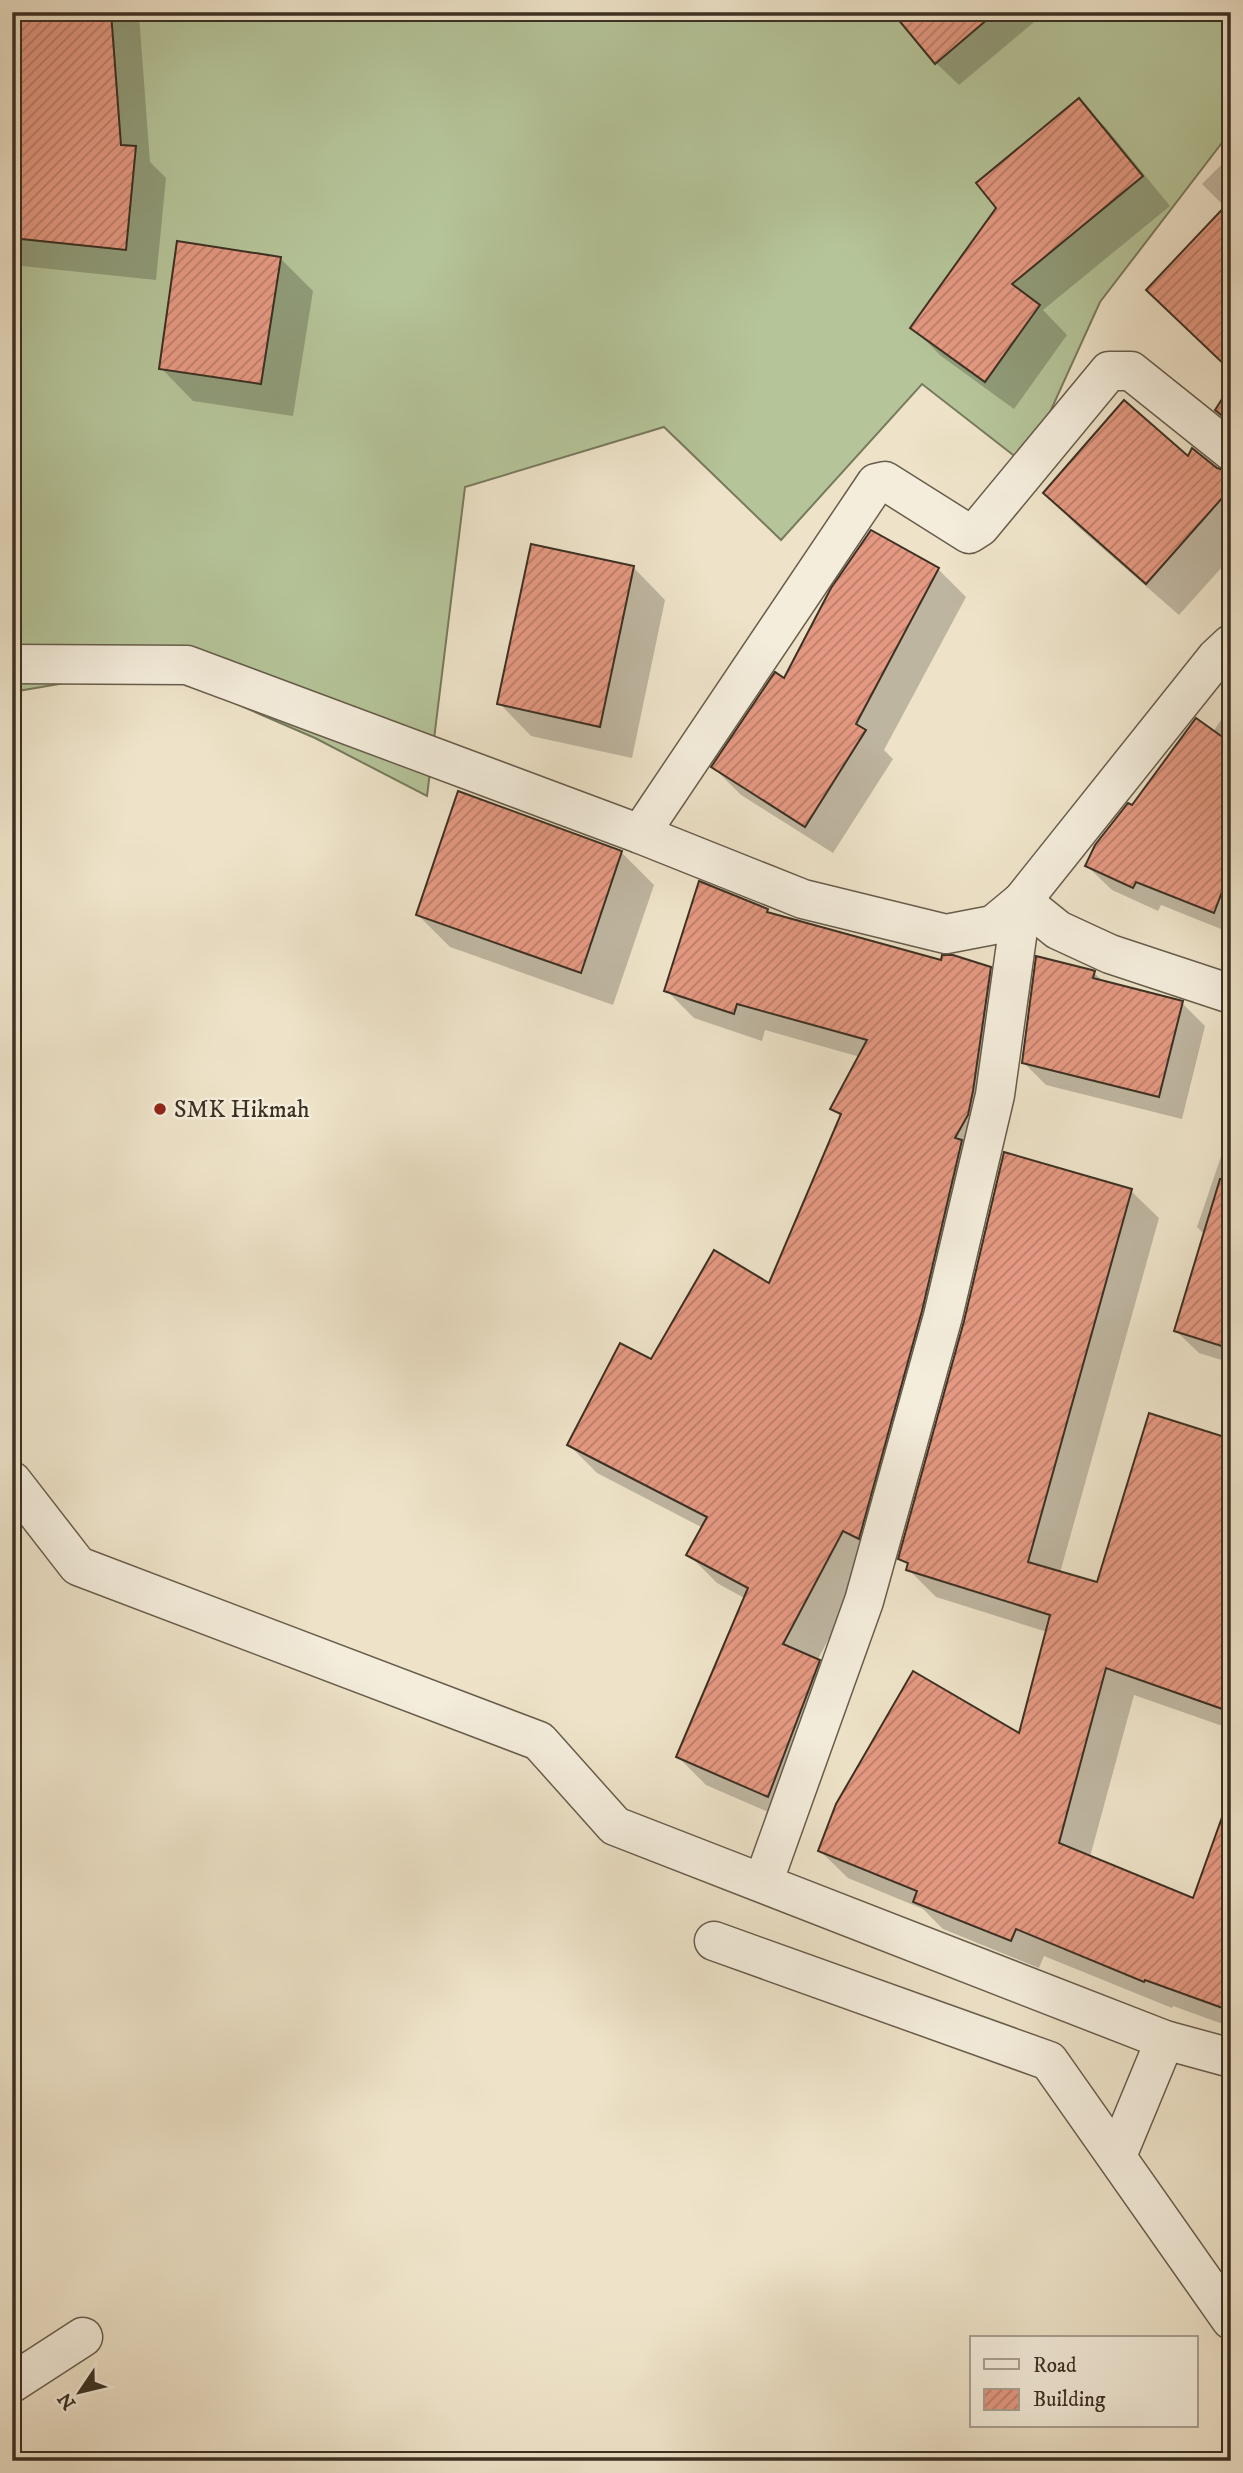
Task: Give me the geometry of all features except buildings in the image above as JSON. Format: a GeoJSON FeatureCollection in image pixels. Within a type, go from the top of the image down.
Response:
{"type":"FeatureCollection","features":[{"type":"Feature","properties":{"kind":"street"},"geometry":{"type":"LineString","coordinates":[[640,834],[877,483],[885,481],[969,534],[980,527],[1109,371],[1131,371],[1231,451]]}},
{"type":"Feature","properties":{"kind":"street"},"geometry":{"type":"LineString","coordinates":[[12,664],[187,665],[640,834],[803,899],[946,934],[993,925],[1022,901],[1216,659],[1231,644]]}},
{"type":"Feature","properties":{"kind":"street"},"geometry":{"type":"LineString","coordinates":[[1022,901],[1058,930],[1110,954],[1231,994]]}},
{"type":"Feature","properties":{"kind":"street"},"geometry":{"type":"LineString","coordinates":[[762,1883],[864,1601],[943,1316],[995,1096],[1022,901]]}},
{"type":"Feature","properties":{"kind":"street"},"geometry":{"type":"LineString","coordinates":[[12,1481],[78,1566],[539,1741],[615,1826],[1165,2040],[1231,2058]]}},
{"type":"Feature","properties":{"kind":"street"},"geometry":{"type":"LineString","coordinates":[[714,1941],[1049,2061],[1231,2320]]}},
{"type":"Feature","properties":{"kind":"street"},"geometry":{"type":"LineString","coordinates":[[1117,2156],[1165,2040]]}},
{"type":"Feature","properties":{"kind":"street"},"geometry":{"type":"LineString","coordinates":[[12,2383],[83,2337]]}},
{"type":"Feature","properties":{"kind":"green space"},"geometry":{"type":"Polygon","coordinates":[[[12,12],[1231,12],[1231,131],[1100,302],[1026,465],[922,384],[781,540],[664,427],[465,487],[427,796],[315,738],[153,668],[12,692],[12,12]]]}},
{"type":"Feature","properties":{"kind":"place","name":"SMK Hikmah"},"geometry":{"type":"Point","coordinates":[160,1109]}}]}
